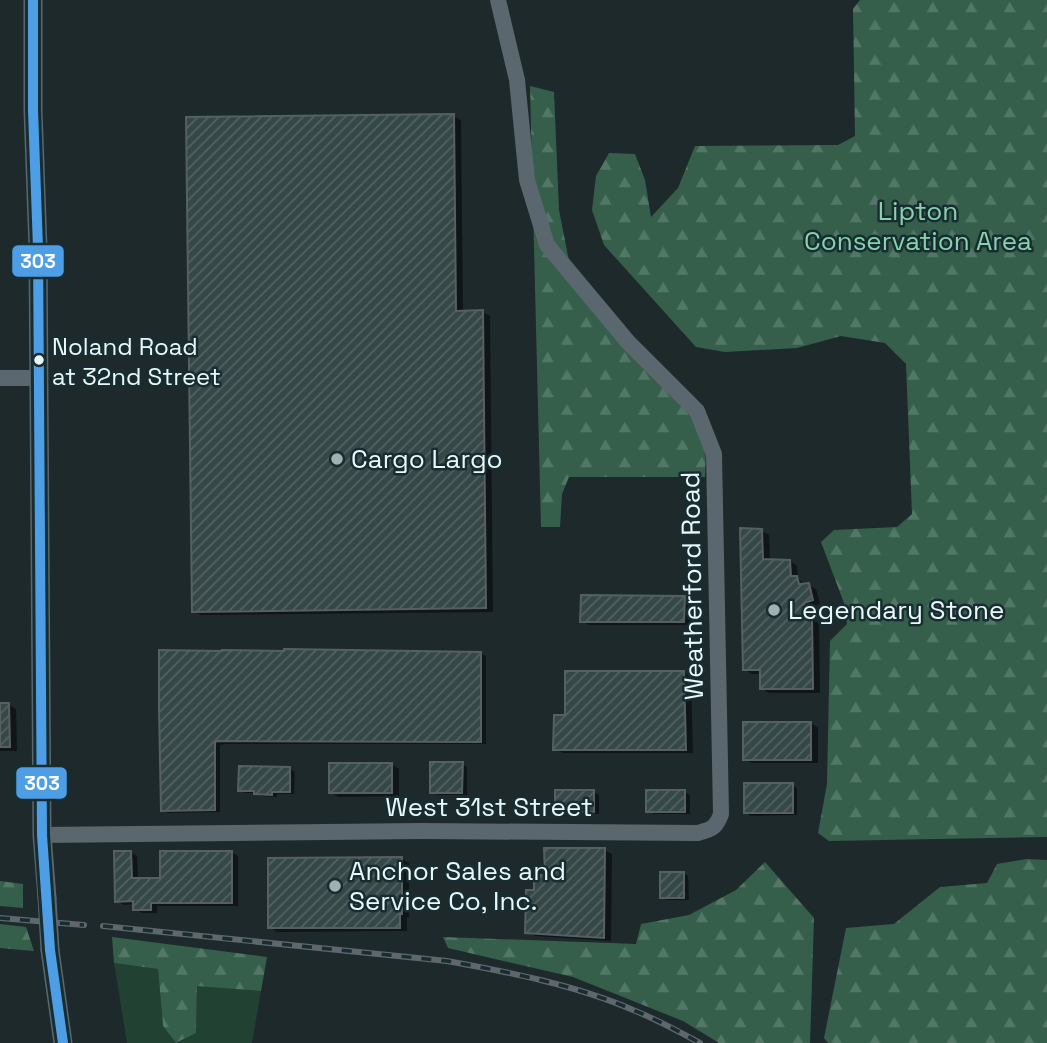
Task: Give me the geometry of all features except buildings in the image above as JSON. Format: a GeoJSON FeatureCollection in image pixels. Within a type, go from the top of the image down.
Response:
{"type":"FeatureCollection","features":[{"type":"Feature","properties":{"kind":"main road"},"geometry":{"type":"LineString","coordinates":[[33,0],[33,110],[38,248],[42,835],[50,950],[63,1043]]}},
{"type":"Feature","properties":{"kind":"street","name":"Weatherford Road"},"geometry":{"type":"LineString","coordinates":[[498,0],[517,80],[527,180],[547,245],[628,342],[697,411],[715,454],[720,818]]}},
{"type":"Feature","properties":{"kind":"street"},"geometry":{"type":"LineString","coordinates":[[0,379],[39,378]]}},
{"type":"Feature","properties":{"kind":"street","name":"West 31st Street"},"geometry":{"type":"LineString","coordinates":[[42,835],[422,831],[698,833],[711,829],[720,818]]}},
{"type":"Feature","properties":{"kind":"green space","name":"Lipton Conservation Area"},"geometry":{"type":"Polygon","coordinates":[[[860,0],[1047,0],[1047,837],[829,841],[818,833],[827,784],[830,641],[847,624],[844,603],[821,542],[834,530],[897,527],[912,514],[906,364],[885,343],[841,336],[797,348],[725,352],[696,347],[604,245],[592,210],[596,176],[609,153],[635,154],[645,180],[651,217],[678,188],[695,146],[838,145],[855,136],[853,9],[860,0]]]}},
{"type":"Feature","properties":{"kind":"green space"},"geometry":{"type":"Polygon","coordinates":[[[530,86],[554,92],[559,210],[569,261],[700,418],[706,446],[705,477],[569,477],[562,494],[560,527],[541,527],[530,86]]]}},
{"type":"Feature","properties":{"kind":"green space"},"geometry":{"type":"Polygon","coordinates":[[[1027,859],[1047,860],[1047,1043],[828,1043],[824,1038],[846,928],[894,924],[940,887],[987,883],[997,864],[1027,859]]]}},
{"type":"Feature","properties":{"kind":"green space"},"geometry":{"type":"Polygon","coordinates":[[[765,862],[814,918],[810,1043],[719,1043],[683,1021],[573,977],[448,948],[443,937],[636,944],[641,924],[689,915],[736,890],[765,862]]]}},
{"type":"Feature","properties":{"kind":"green space"},"geometry":{"type":"Polygon","coordinates":[[[0,881],[23,884],[23,908],[0,906],[0,881]]]}},
{"type":"Feature","properties":{"kind":"green space"},"geometry":{"type":"Polygon","coordinates":[[[0,924],[26,927],[34,951],[0,948],[0,924]]]}},
{"type":"Feature","properties":{"kind":"green space"},"geometry":{"type":"Polygon","coordinates":[[[112,937],[267,957],[261,991],[197,986],[196,1033],[176,1043],[163,1026],[158,969],[114,963],[112,937]]]}},
{"type":"Feature","properties":{"kind":"green space"},"geometry":{"type":"Polygon","coordinates":[[[114,963],[158,969],[163,1026],[176,1043],[127,1043],[114,963]]]}},
{"type":"Feature","properties":{"kind":"green space"},"geometry":{"type":"Polygon","coordinates":[[[197,985],[261,991],[252,1043],[178,1043],[196,1032],[197,985]]]}},
{"type":"Feature","properties":{"kind":"railway"},"geometry":{"type":"LineString","coordinates":[[0,918],[84,925]]}},
{"type":"Feature","properties":{"kind":"railway"},"geometry":{"type":"LineString","coordinates":[[103,926],[447,961],[494,970],[565,986],[611,1001],[659,1021],[700,1043]]}},
{"type":"Feature","properties":{"kind":"transit line","name":"303"},"geometry":{"type":"LineString","coordinates":[[33,0],[33,110],[38,248],[42,835],[50,950],[63,1043]]}},
{"type":"Feature","properties":{"kind":"place","name":"Noland Road at 32nd Street"},"geometry":{"type":"Point","coordinates":[39,360]}},
{"type":"Feature","properties":{"kind":"place","name":"Cargo Largo"},"geometry":{"type":"Point","coordinates":[337,459]}},
{"type":"Feature","properties":{"kind":"place","name":"Legendary Stone"},"geometry":{"type":"Point","coordinates":[774,610]}},
{"type":"Feature","properties":{"kind":"place","name":"Anchor Sales and Service Co, Inc."},"geometry":{"type":"Point","coordinates":[335,886]}}]}
